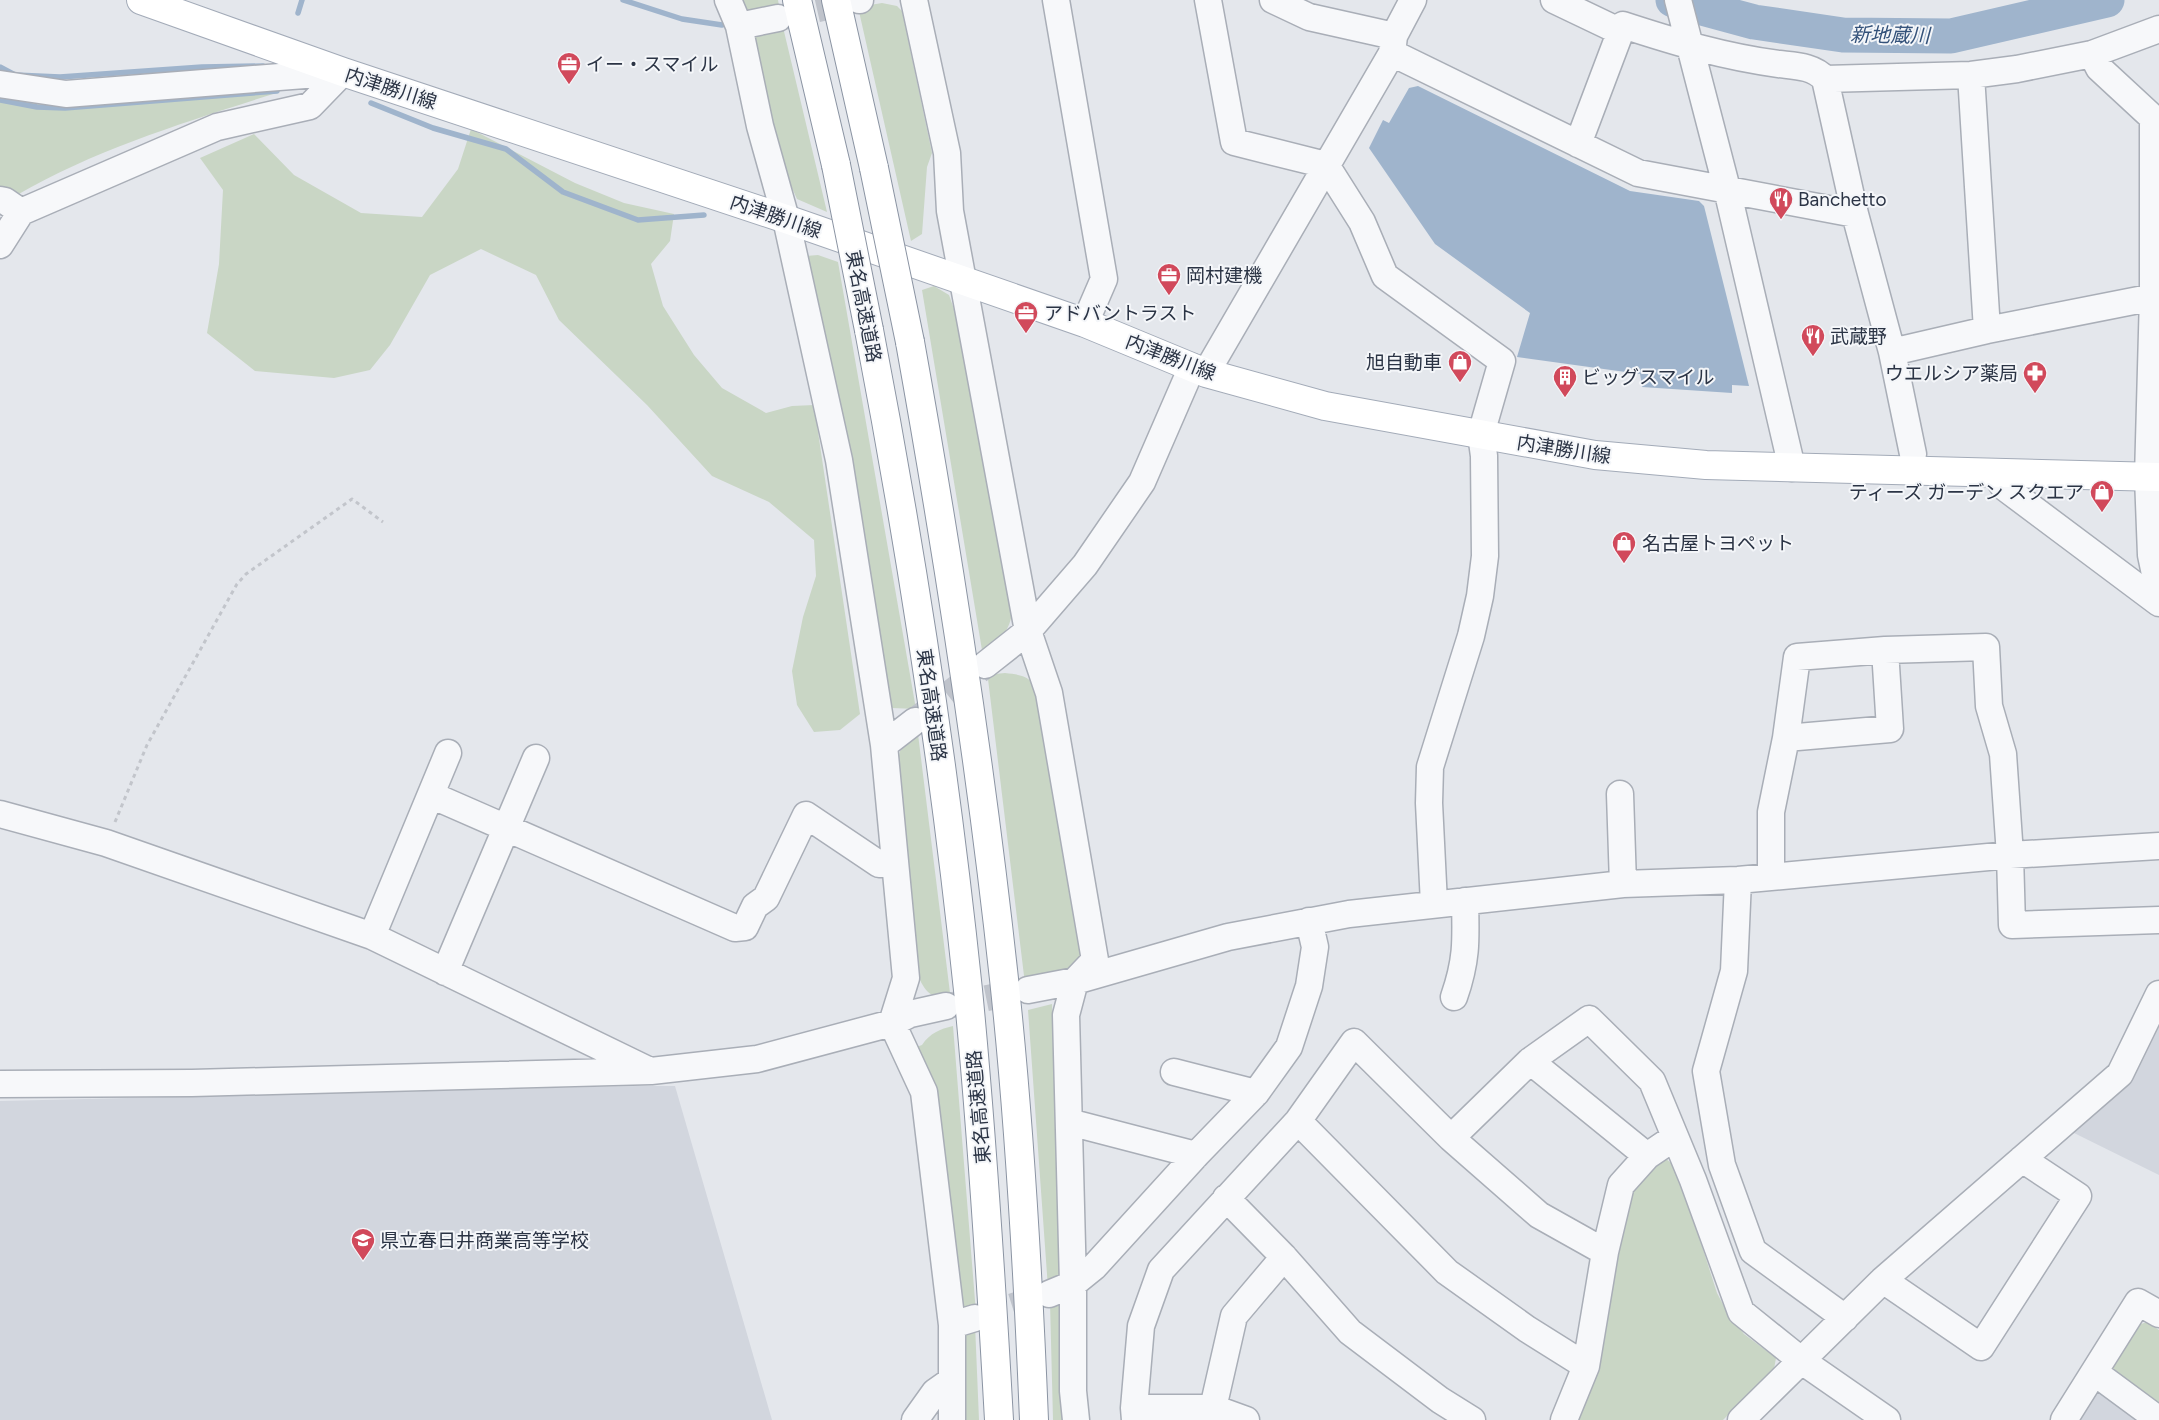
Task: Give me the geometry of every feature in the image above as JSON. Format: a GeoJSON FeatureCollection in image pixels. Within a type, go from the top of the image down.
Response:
{"type":"FeatureCollection","features":[{"type":"Feature","properties":{"kind":"main road","name":"内津勝川線"},"geometry":{"type":"LineString","coordinates":[[141,0],[343,72],[786,219],[1086,323],[1199,370],[1325,406],[1595,455],[1706,466],[2154,477]]}},
{"type":"Feature","properties":{"kind":"main road","name":"東名高速道路"},"geometry":{"type":"LineString","coordinates":[[836,0],[874,168],[910,342],[958,620],[986,819],[1019,1142],[1034,1420]]}},
{"type":"Feature","properties":{"kind":"main road","name":"東名高速道路"},"geometry":{"type":"LineString","coordinates":[[787,9],[836,165],[898,477],[922,630],[948,820],[968,990],[982,1148],[999,1420]]}},
{"type":"Feature","properties":{"kind":"street"},"geometry":{"type":"LineString","coordinates":[[728,0],[739,26],[760,126],[786,219],[839,460],[884,745],[906,978],[892,1022],[924,1092],[964,1322],[952,1380],[952,1420]]}},
{"type":"Feature","properties":{"kind":"street"},"geometry":{"type":"LineString","coordinates":[[914,0],[947,153],[950,212],[1028,631],[1049,693],[1095,960],[1075,981],[1066,1015],[1070,1122],[1073,1391],[1076,1420]]}},
{"type":"Feature","properties":{"kind":"street"},"geometry":{"type":"LineString","coordinates":[[1056,0],[1104,279],[1086,323]]}},
{"type":"Feature","properties":{"kind":"street"},"geometry":{"type":"LineString","coordinates":[[1208,0],[1234,142],[1326,165],[1362,222],[1386,276],[1502,361],[1481,434],[1484,456],[1484,556],[1480,596],[1471,636],[1430,767],[1429,803],[1434,904]]}},
{"type":"Feature","properties":{"kind":"street"},"geometry":{"type":"LineString","coordinates":[[1273,0],[1309,17],[1393,44],[1578,144],[1638,173],[1726,188],[1855,214]]}},
{"type":"Feature","properties":{"kind":"street"},"geometry":{"type":"LineString","coordinates":[[986,665],[1028,631],[1084,565],[1142,482],[1199,370],[1326,165],[1393,44],[1414,0]]}},
{"type":"Feature","properties":{"kind":"street"},"geometry":{"type":"LineString","coordinates":[[1554,0],[1621,32]]}},
{"type":"Feature","properties":{"kind":"street"},"geometry":{"type":"LineString","coordinates":[[1678,0],[1726,188],[1792,468]]}},
{"type":"Feature","properties":{"kind":"street"},"geometry":{"type":"LineString","coordinates":[[739,26],[787,9]]}},
{"type":"Feature","properties":{"kind":"street"},"geometry":{"type":"LineString","coordinates":[[1578,144],[1623,25],[1760,62],[1811,68],[1825,78],[1971,75],[2017,69],[2092,54],[2159,29]]}},
{"type":"Feature","properties":{"kind":"street"},"geometry":{"type":"LineString","coordinates":[[2092,54],[2099,68],[2152,118],[2156,190],[2156,296],[2154,477],[2150,555],[2159,594]]}},
{"type":"Feature","properties":{"kind":"street"},"geometry":{"type":"LineString","coordinates":[[0,84],[66,94],[343,72]]}},
{"type":"Feature","properties":{"kind":"street"},"geometry":{"type":"LineString","coordinates":[[0,245],[10,206],[217,127],[310,106],[343,72]]}},
{"type":"Feature","properties":{"kind":"street"},"geometry":{"type":"LineString","coordinates":[[1971,75],[1987,330]]}},
{"type":"Feature","properties":{"kind":"street"},"geometry":{"type":"LineString","coordinates":[[1825,78],[1855,214],[1892,352],[1913,454]]}},
{"type":"Feature","properties":{"kind":"street"},"geometry":{"type":"LineString","coordinates":[[1892,352],[1987,330],[2156,296]]}},
{"type":"Feature","properties":{"kind":"street"},"geometry":{"type":"LineString","coordinates":[[1995,474],[2004,487],[2159,602]]}},
{"type":"Feature","properties":{"kind":"street"},"geometry":{"type":"LineString","coordinates":[[1771,877],[1771,812],[1786,738],[1797,657],[1884,650],[1986,647],[1989,706],[2003,754],[2010,856],[2012,925],[2159,920]]}},
{"type":"Feature","properties":{"kind":"street"},"geometry":{"type":"LineString","coordinates":[[1786,738],[1890,729],[1884,650]]}},
{"type":"Feature","properties":{"kind":"street"},"geometry":{"type":"LineString","coordinates":[[884,745],[915,721]]}},
{"type":"Feature","properties":{"kind":"street"},"geometry":{"type":"LineString","coordinates":[[372,936],[448,753]]}},
{"type":"Feature","properties":{"kind":"street"},"geometry":{"type":"LineString","coordinates":[[445,972],[536,758]]}},
{"type":"Feature","properties":{"kind":"street"},"geometry":{"type":"LineString","coordinates":[[1620,794],[1622,884]]}},
{"type":"Feature","properties":{"kind":"street"},"geometry":{"type":"LineString","coordinates":[[431,795],[735,928],[745,927],[755,906],[766,898],[806,815],[879,864],[895,863]]}},
{"type":"Feature","properties":{"kind":"street"},"geometry":{"type":"LineString","coordinates":[[0,814],[106,843],[372,936],[650,1071]]}},
{"type":"Feature","properties":{"kind":"street"},"geometry":{"type":"LineString","coordinates":[[1028,990],[1075,981],[1228,937],[1309,921],[1434,904],[1622,884],[1738,880],[2010,856],[2159,846]]}},
{"type":"Feature","properties":{"kind":"street"},"geometry":{"type":"LineString","coordinates":[[1738,880],[1734,971],[1706,1071],[1722,1165],[1753,1251],[1845,1318]]}},
{"type":"Feature","properties":{"kind":"street"},"geometry":{"type":"LineString","coordinates":[[1454,997],[1462,974],[1466,949],[1465,901]]}},
{"type":"Feature","properties":{"kind":"street"},"geometry":{"type":"LineString","coordinates":[[1049,1294],[1073,1284],[1094,1268],[1256,1092],[1289,1047],[1309,986],[1316,947],[1309,921]]}},
{"type":"Feature","properties":{"kind":"street"},"geometry":{"type":"LineString","coordinates":[[1741,1420],[1883,1280],[2120,1074],[2159,994]]}},
{"type":"Feature","properties":{"kind":"street"},"geometry":{"type":"LineString","coordinates":[[0,1084],[202,1083],[650,1071],[757,1059],[892,1022],[910,1014],[946,1006]]}},
{"type":"Feature","properties":{"kind":"street"},"geometry":{"type":"LineString","coordinates":[[1450,1138],[1530,1061],[1589,1019],[1652,1081],[1693,1180],[1741,1312],[1802,1361],[1887,1420]]}},
{"type":"Feature","properties":{"kind":"street"},"geometry":{"type":"LineString","coordinates":[[1246,1420],[1213,1408],[1135,1414],[1141,1326],[1160,1270],[1298,1121],[1354,1042],[1450,1138],[1539,1215],[1605,1252]]}},
{"type":"Feature","properties":{"kind":"street"},"geometry":{"type":"LineString","coordinates":[[1530,1061],[1647,1156]]}},
{"type":"Feature","properties":{"kind":"street"},"geometry":{"type":"LineString","coordinates":[[1174,1072],[1256,1092]]}},
{"type":"Feature","properties":{"kind":"street"},"geometry":{"type":"LineString","coordinates":[[1298,1121],[1447,1272],[1526,1329],[1586,1366]]}},
{"type":"Feature","properties":{"kind":"street"},"geometry":{"type":"LineString","coordinates":[[1070,1122],[1196,1155]]}},
{"type":"Feature","properties":{"kind":"street"},"geometry":{"type":"LineString","coordinates":[[1564,1420],[1586,1366],[1605,1252],[1621,1185],[1647,1156],[1675,1137]]}},
{"type":"Feature","properties":{"kind":"street"},"geometry":{"type":"LineString","coordinates":[[1883,1280],[1980,1346],[2078,1196],[2022,1159]]}},
{"type":"Feature","properties":{"kind":"street"},"geometry":{"type":"LineString","coordinates":[[1226,1198],[1284,1257],[1350,1332],[1440,1400],[1472,1420]]}},
{"type":"Feature","properties":{"kind":"street"},"geometry":{"type":"LineString","coordinates":[[1213,1408],[1234,1316],[1284,1257]]}},
{"type":"Feature","properties":{"kind":"street"},"geometry":{"type":"LineString","coordinates":[[2064,1420],[2138,1302],[2159,1314]]}},
{"type":"Feature","properties":{"kind":"street"},"geometry":{"type":"LineString","coordinates":[[2094,1372],[2159,1420]]}},
{"type":"Feature","properties":{"kind":"street"},"geometry":{"type":"LineString","coordinates":[[915,1420],[935,1392],[952,1380]]}},
{"type":"Feature","properties":{"kind":"path"},"geometry":{"type":"LineString","coordinates":[[106,843],[147,745],[237,584],[246,574],[352,499],[383,522]]}},
{"type":"Feature","properties":{"kind":"shaded area"},"geometry":{"type":"Polygon","coordinates":[[[2159,1015],[2159,1175],[2070,1131],[2159,1015]]]}},
{"type":"Feature","properties":{"kind":"shaded area","name":"県立春日井商業高等学校"},"geometry":{"type":"Polygon","coordinates":[[[675,1086],[772,1420],[0,1420],[0,1101],[675,1086]]]}},
{"type":"Feature","properties":{"kind":"shaded area"},"geometry":{"type":"Polygon","coordinates":[[[2097,1389],[2146,1420],[2077,1420],[2097,1389]]]}},
{"type":"Feature","properties":{"kind":"green space"},"geometry":{"type":"Polygon","coordinates":[[[736,0],[778,0],[780,11],[752,13],[736,0]]]}},
{"type":"Feature","properties":{"kind":"green space"},"geometry":{"type":"Polygon","coordinates":[[[882,3],[897,6],[902,11],[932,153],[927,167],[922,234],[911,241],[858,7],[882,3]]]}},
{"type":"Feature","properties":{"kind":"green space"},"geometry":{"type":"Polygon","coordinates":[[[782,23],[827,212],[797,199],[767,133],[748,50],[757,34],[782,23]]]}},
{"type":"Feature","properties":{"kind":"green space"},"geometry":{"type":"Polygon","coordinates":[[[267,90],[273,94],[175,126],[110,150],[17,195],[0,192],[0,92],[267,90]]]}},
{"type":"Feature","properties":{"kind":"green space"},"geometry":{"type":"Polygon","coordinates":[[[471,129],[575,183],[624,203],[674,214],[670,241],[651,264],[663,306],[694,355],[722,388],[766,413],[792,406],[814,405],[860,714],[840,730],[814,732],[797,705],[792,671],[803,617],[816,576],[814,540],[769,502],[712,476],[647,405],[559,320],[536,275],[481,249],[430,275],[390,345],[370,370],[334,378],[255,371],[207,333],[219,264],[223,190],[200,158],[254,134],[294,175],[361,213],[422,217],[458,169],[471,129]]]}},
{"type":"Feature","properties":{"kind":"green space"},"geometry":{"type":"Polygon","coordinates":[[[818,255],[838,262],[916,709],[892,708],[885,699],[806,256],[818,255]]]}},
{"type":"Feature","properties":{"kind":"green space"},"geometry":{"type":"Polygon","coordinates":[[[934,286],[949,295],[972,360],[1014,604],[1008,628],[996,644],[983,656],[922,290],[934,286]]]}},
{"type":"Feature","properties":{"kind":"green space"},"geometry":{"type":"Polygon","coordinates":[[[995,674],[1018,675],[1030,680],[1041,694],[1084,961],[1076,973],[1025,984],[988,679],[995,674]]]}},
{"type":"Feature","properties":{"kind":"green space"},"geometry":{"type":"Polygon","coordinates":[[[918,734],[951,1001],[932,995],[920,980],[908,870],[893,783],[900,751],[918,734]]]}},
{"type":"Feature","properties":{"kind":"green space"},"geometry":{"type":"Polygon","coordinates":[[[1052,1004],[1065,1275],[1048,1288],[1028,1010],[1052,1004]]]}},
{"type":"Feature","properties":{"kind":"green space"},"geometry":{"type":"Polygon","coordinates":[[[953,1026],[976,1313],[956,1309],[911,1049],[922,1045],[928,1037],[936,1032],[953,1026]]]}},
{"type":"Feature","properties":{"kind":"green space"},"geometry":{"type":"Polygon","coordinates":[[[1665,1158],[1677,1168],[1717,1293],[1727,1312],[1744,1334],[1776,1358],[1774,1369],[1723,1420],[1573,1420],[1629,1189],[1651,1166],[1665,1158]]]}},
{"type":"Feature","properties":{"kind":"green space"},"geometry":{"type":"Polygon","coordinates":[[[1050,1302],[1062,1306],[1070,1420],[1053,1420],[1050,1302]]]}},
{"type":"Feature","properties":{"kind":"green space"},"geometry":{"type":"Polygon","coordinates":[[[2147,1322],[2159,1330],[2159,1409],[2113,1374],[2112,1366],[2138,1325],[2147,1322]]]}},
{"type":"Feature","properties":{"kind":"green space"},"geometry":{"type":"Polygon","coordinates":[[[975,1324],[979,1420],[961,1420],[958,1336],[975,1324]]]}},
{"type":"Feature","properties":{"kind":"water"},"geometry":{"type":"Polygon","coordinates":[[[1418,86],[1630,191],[1699,201],[1704,206],[1749,386],[1732,385],[1732,393],[1642,387],[1640,374],[1517,357],[1530,313],[1435,244],[1369,148],[1383,120],[1389,123],[1409,88],[1418,86]]]}},
{"type":"Feature","properties":{"kind":"waterway"},"geometry":{"type":"LineString","coordinates":[[298,13],[302,0]]}},
{"type":"Feature","properties":{"kind":"waterway"},"geometry":{"type":"LineString","coordinates":[[623,0],[682,19],[722,25]]}},
{"type":"Feature","properties":{"kind":"waterway","name":"新地蔵川"},"geometry":{"type":"LineString","coordinates":[[1673,0],[1754,22],[1843,35],[1951,36],[2107,0]]}},
{"type":"Feature","properties":{"kind":"waterway"},"geometry":{"type":"LineString","coordinates":[[0,67],[15,75],[60,77],[202,67],[263,66]]}},
{"type":"Feature","properties":{"kind":"waterway"},"geometry":{"type":"LineString","coordinates":[[0,100],[37,107],[65,108],[277,91]]}},
{"type":"Feature","properties":{"kind":"waterway"},"geometry":{"type":"LineString","coordinates":[[371,103],[433,128],[506,149],[563,192],[638,220],[704,215]]}},
{"type":"Feature","properties":{"kind":"tunnel"},"geometry":{"type":"LineString","coordinates":[[779,18],[858,0]]}},
{"type":"Feature","properties":{"kind":"tunnel"},"geometry":{"type":"LineString","coordinates":[[917,719],[981,669]]}},
{"type":"Feature","properties":{"kind":"tunnel"},"geometry":{"type":"LineString","coordinates":[[948,1006],[1027,990]]}},
{"type":"Feature","properties":{"kind":"tunnel"},"geometry":{"type":"LineString","coordinates":[[975,1318],[1048,1295]]}},
{"type":"Feature","properties":{"kind":"place","name":"イー・スマイル"},"geometry":{"type":"Point","coordinates":[569,85]}},
{"type":"Feature","properties":{"kind":"place","name":"Banchetto"},"geometry":{"type":"Point","coordinates":[1781,220]}},
{"type":"Feature","properties":{"kind":"place","name":"岡村建機"},"geometry":{"type":"Point","coordinates":[1169,296]}},
{"type":"Feature","properties":{"kind":"place","name":"アドバントラスト"},"geometry":{"type":"Point","coordinates":[1026,334]}},
{"type":"Feature","properties":{"kind":"place","name":"武蔵野"},"geometry":{"type":"Point","coordinates":[1813,357]}},
{"type":"Feature","properties":{"kind":"place","name":"旭自動車"},"geometry":{"type":"Point","coordinates":[1460,383]}},
{"type":"Feature","properties":{"kind":"place","name":"ウエルシア薬局"},"geometry":{"type":"Point","coordinates":[2035,394]}},
{"type":"Feature","properties":{"kind":"place","name":"ビッグスマイル"},"geometry":{"type":"Point","coordinates":[1565,398]}},
{"type":"Feature","properties":{"kind":"place","name":"ティーズ ガーデン スクエア"},"geometry":{"type":"Point","coordinates":[2102,513]}},
{"type":"Feature","properties":{"kind":"place","name":"名古屋トヨペット"},"geometry":{"type":"Point","coordinates":[1624,564]}},
{"type":"Feature","properties":{"kind":"place","name":"県立春日井商業高等学校"},"geometry":{"type":"Point","coordinates":[363,1261]}}]}
